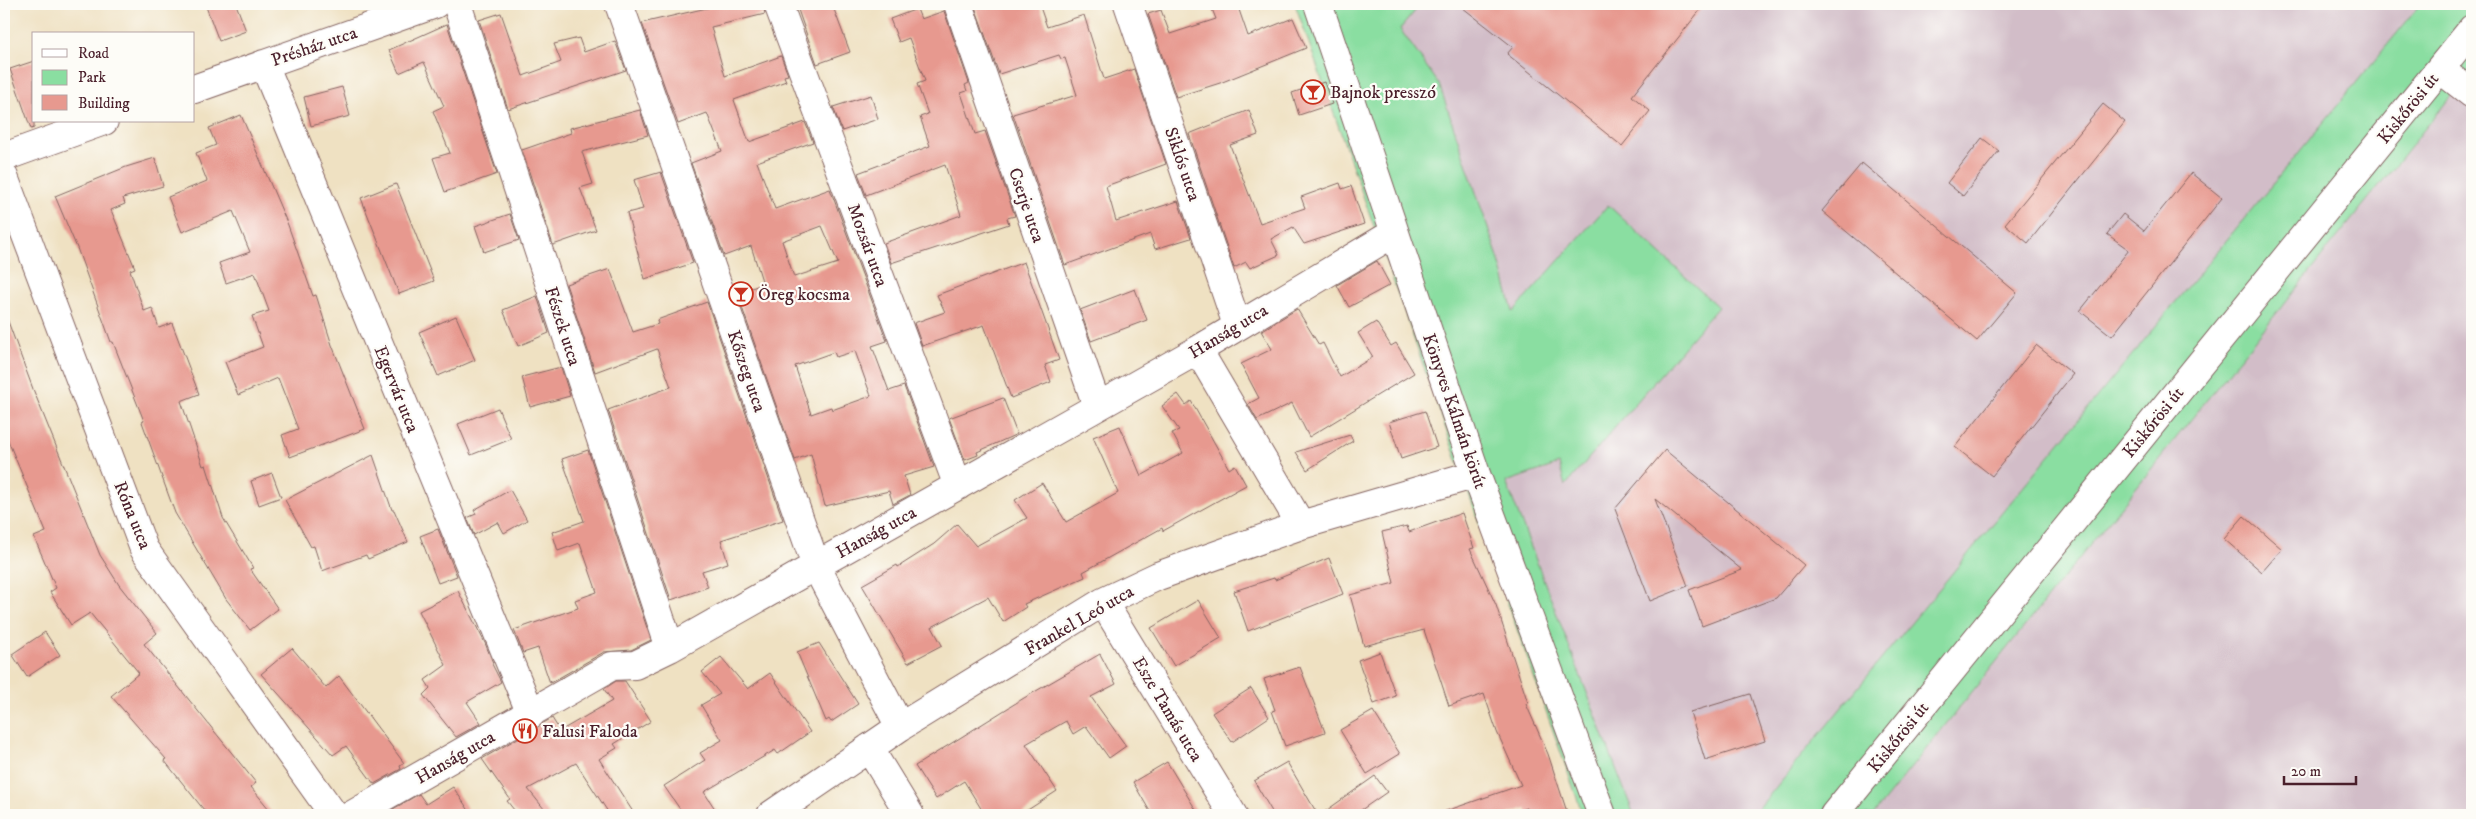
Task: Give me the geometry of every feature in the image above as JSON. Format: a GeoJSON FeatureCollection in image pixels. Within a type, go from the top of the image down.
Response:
{"type":"FeatureCollection","features":[{"type":"Feature","properties":{"kind":"street","name":"Présház utca"},"geometry":{"type":"LineString","coordinates":[[195,89],[435,4]]}},
{"type":"Feature","properties":{"kind":"street","name":"Fészek utca"},"geometry":{"type":"LineString","coordinates":[[457,4],[670,648]]}},
{"type":"Feature","properties":{"kind":"street","name":"Kőszeg utca"},"geometry":{"type":"LineString","coordinates":[[619,4],[816,566],[900,727]]}},
{"type":"Feature","properties":{"kind":"street","name":"Mozsár utca"},"geometry":{"type":"LineString","coordinates":[[778,4],[958,486]]}},
{"type":"Feature","properties":{"kind":"street","name":"Cserje utca"},"geometry":{"type":"LineString","coordinates":[[958,4],[1097,406]]}},
{"type":"Feature","properties":{"kind":"street","name":"Siklós utca"},"geometry":{"type":"LineString","coordinates":[[1128,4],[1237,325]]}},
{"type":"Feature","properties":{"kind":"street","name":"Könyves Kálmán körút"},"geometry":{"type":"LineString","coordinates":[[1318,4],[1476,474],[1602,815]]}},
{"type":"Feature","properties":{"kind":"street","name":"Kiskőrösi út"},"geometry":{"type":"LineString","coordinates":[[1834,815],[2472,29]]}},
{"type":"Feature","properties":{"kind":"street","name":"Egervár utca"},"geometry":{"type":"LineString","coordinates":[[264,64],[531,714]]}},
{"type":"Feature","properties":{"kind":"street"},"geometry":{"type":"LineString","coordinates":[[2440,69],[2472,94]]}},
{"type":"Feature","properties":{"kind":"street"},"geometry":{"type":"LineString","coordinates":[[4,157],[101,122]]}},
{"type":"Feature","properties":{"kind":"street","name":"Róna utca"},"geometry":{"type":"LineString","coordinates":[[4,177],[144,549],[334,815]]}},
{"type":"Feature","properties":{"kind":"street","name":"Hanság utca"},"geometry":{"type":"LineString","coordinates":[[352,815],[612,666],[635,665],[670,648],[1198,350],[1394,233]]}},
{"type":"Feature","properties":{"kind":"street"},"geometry":{"type":"LineString","coordinates":[[1198,350],[1301,525]]}},
{"type":"Feature","properties":{"kind":"street","name":"Frankel Leó utca"},"geometry":{"type":"LineString","coordinates":[[771,815],[900,727],[1103,602],[1158,576],[1301,525],[1476,474]]}},
{"type":"Feature","properties":{"kind":"street","name":"Esze Tamás utca"},"geometry":{"type":"LineString","coordinates":[[1103,602],[1233,815]]}},
{"type":"Feature","properties":{"kind":"street"},"geometry":{"type":"LineString","coordinates":[[869,748],[910,815]]}},
{"type":"Feature","properties":{"kind":"shaded area"},"geometry":{"type":"Polygon","coordinates":[[[1412,4],[2421,4],[1753,815],[1634,815],[1506,482],[1560,464],[1565,485],[1718,307],[1513,313],[1499,260],[1439,84],[1400,29],[1414,11],[1412,4]]]}},
{"type":"Feature","properties":{"kind":"shaded area"},"geometry":{"type":"Polygon","coordinates":[[[2472,70],[2472,815],[1873,815],[2472,70]]]}},
{"type":"Feature","properties":{"kind":"green space"},"geometry":{"type":"Polygon","coordinates":[[[1295,4],[1412,4],[1415,11],[1400,29],[1439,84],[1499,260],[1513,312],[1608,205],[1718,307],[1565,486],[1559,464],[1506,482],[1634,815],[1583,815],[1295,4]]]}},
{"type":"Feature","properties":{"kind":"green space"},"geometry":{"type":"Polygon","coordinates":[[[2421,4],[2472,4],[2472,70],[1873,815],[1753,815],[2421,4]]]}},
{"type":"Feature","properties":{"kind":"building"},"geometry":{"type":"Polygon","coordinates":[[[205,4],[236,4],[246,31],[219,41],[205,4]]]}},
{"type":"Feature","properties":{"kind":"building"},"geometry":{"type":"Polygon","coordinates":[[[724,4],[763,4],[765,14],[711,27],[725,76],[781,56],[788,75],[784,76],[786,81],[734,100],[749,142],[805,122],[813,142],[757,162],[775,209],[830,189],[887,341],[872,346],[889,391],[904,386],[934,467],[904,476],[910,495],[893,504],[889,491],[825,506],[811,454],[795,460],[737,293],[763,284],[751,246],[724,256],[691,163],[722,151],[707,113],[678,124],[642,23],[724,4]],[[822,226],[782,241],[794,277],[838,263],[822,226]],[[855,351],[836,357],[834,352],[795,366],[811,414],[831,407],[832,410],[871,396],[855,351]]]}},
{"type":"Feature","properties":{"kind":"building"},"geometry":{"type":"Polygon","coordinates":[[[796,4],[832,4],[850,52],[817,64],[796,4]]]}},
{"type":"Feature","properties":{"kind":"building"},"geometry":{"type":"Polygon","coordinates":[[[974,4],[1039,4],[1047,27],[1084,15],[1104,79],[1134,69],[1166,164],[1106,186],[1116,221],[1178,201],[1191,238],[1155,249],[1150,234],[1065,265],[1013,114],[1077,95],[1065,58],[1061,59],[1059,55],[999,74],[974,4]]]}},
{"type":"Feature","properties":{"kind":"building"},"geometry":{"type":"Polygon","coordinates":[[[1210,4],[1237,4],[1248,36],[1293,18],[1306,48],[1220,83],[1176,97],[1148,14],[1161,10],[1170,34],[1216,19],[1210,4]]]}},
{"type":"Feature","properties":{"kind":"building"},"geometry":{"type":"Polygon","coordinates":[[[1458,4],[1705,4],[1632,96],[1650,111],[1622,146],[1507,54],[1513,47],[1458,4]]]}},
{"type":"Feature","properties":{"kind":"building"},"geometry":{"type":"Polygon","coordinates":[[[917,9],[921,19],[944,11],[969,83],[965,85],[967,91],[961,93],[975,134],[985,131],[1015,216],[1007,218],[1009,224],[891,263],[884,243],[961,215],[945,165],[866,195],[858,173],[930,146],[920,117],[928,114],[917,84],[925,81],[909,38],[899,42],[890,19],[917,9]]]}},
{"type":"Feature","properties":{"kind":"building"},"geometry":{"type":"Polygon","coordinates":[[[501,13],[523,76],[561,62],[554,44],[579,38],[584,52],[615,41],[626,70],[508,109],[479,20],[501,13]]]}},
{"type":"Feature","properties":{"kind":"building"},"geometry":{"type":"Polygon","coordinates":[[[447,24],[497,174],[445,192],[433,158],[450,153],[433,111],[444,106],[424,62],[399,73],[389,50],[447,24]]]}},
{"type":"Feature","properties":{"kind":"building"},"geometry":{"type":"Polygon","coordinates":[[[32,62],[32,122],[34,122],[34,128],[31,129],[10,69],[32,62]]]}},
{"type":"Feature","properties":{"kind":"building"},"geometry":{"type":"Polygon","coordinates":[[[1324,82],[1332,104],[1299,115],[1292,93],[1324,82]]]}},
{"type":"Feature","properties":{"kind":"building"},"geometry":{"type":"Polygon","coordinates":[[[342,87],[350,116],[311,126],[304,97],[342,87]]]}},
{"type":"Feature","properties":{"kind":"building"},"geometry":{"type":"Polygon","coordinates":[[[871,95],[878,119],[842,131],[833,107],[871,95]]]}},
{"type":"Feature","properties":{"kind":"building"},"geometry":{"type":"Polygon","coordinates":[[[2103,104],[2125,122],[2028,243],[2005,224],[2103,104]]]}},
{"type":"Feature","properties":{"kind":"building"},"geometry":{"type":"Polygon","coordinates":[[[640,110],[648,135],[582,152],[593,184],[580,188],[596,230],[553,245],[522,150],[571,133],[570,128],[640,110]]]}},
{"type":"Feature","properties":{"kind":"building"},"geometry":{"type":"Polygon","coordinates":[[[1249,110],[1258,135],[1230,145],[1260,223],[1305,208],[1301,197],[1340,183],[1342,189],[1351,186],[1364,224],[1304,244],[1293,227],[1271,239],[1279,255],[1250,268],[1246,262],[1234,268],[1189,134],[1249,110]]]}},
{"type":"Feature","properties":{"kind":"building"},"geometry":{"type":"Polygon","coordinates":[[[241,115],[288,225],[313,296],[316,295],[332,345],[365,429],[290,457],[282,435],[298,429],[278,378],[238,395],[225,362],[263,347],[252,316],[269,311],[255,273],[226,283],[219,263],[250,252],[233,211],[182,232],[168,197],[207,181],[196,153],[216,145],[209,128],[241,115]]]}},
{"type":"Feature","properties":{"kind":"building"},"geometry":{"type":"Polygon","coordinates":[[[1982,138],[1999,151],[1963,196],[1947,183],[1982,138]]]}},
{"type":"Feature","properties":{"kind":"building"},"geometry":{"type":"Polygon","coordinates":[[[155,158],[163,186],[123,198],[125,204],[111,210],[135,268],[130,270],[144,311],[152,308],[159,328],[172,323],[199,394],[181,401],[203,466],[206,465],[223,518],[253,568],[250,569],[278,609],[250,630],[226,599],[175,513],[142,422],[144,421],[113,342],[111,342],[77,248],[55,196],[126,167],[155,158]]]}},
{"type":"Feature","properties":{"kind":"building"},"geometry":{"type":"Polygon","coordinates":[[[1862,163],[2017,293],[1977,341],[1822,211],[1862,163]]]}},
{"type":"Feature","properties":{"kind":"building"},"geometry":{"type":"Polygon","coordinates":[[[661,172],[693,263],[645,279],[627,213],[643,209],[634,180],[661,172]]]}},
{"type":"Feature","properties":{"kind":"building"},"geometry":{"type":"Polygon","coordinates":[[[2191,173],[2222,198],[2112,336],[2080,311],[2129,250],[2107,234],[2123,214],[2144,231],[2191,173]]]}},
{"type":"Feature","properties":{"kind":"building"},"geometry":{"type":"Polygon","coordinates":[[[396,184],[434,281],[399,294],[361,198],[396,184]]]}},
{"type":"Feature","properties":{"kind":"building"},"geometry":{"type":"Polygon","coordinates":[[[510,214],[519,240],[484,252],[475,226],[510,214]]]}},
{"type":"Feature","properties":{"kind":"building"},"geometry":{"type":"Polygon","coordinates":[[[1377,261],[1390,285],[1349,307],[1337,285],[1377,261]]]}},
{"type":"Feature","properties":{"kind":"building"},"geometry":{"type":"Polygon","coordinates":[[[1024,262],[1059,360],[1045,365],[1051,382],[1011,398],[984,325],[922,346],[914,323],[945,312],[937,295],[1024,262]]]}},
{"type":"Feature","properties":{"kind":"building"},"geometry":{"type":"Polygon","coordinates":[[[610,269],[633,332],[658,324],[657,320],[707,302],[783,520],[721,540],[728,563],[702,571],[708,587],[671,600],[608,410],[671,387],[657,349],[595,372],[566,284],[610,269]]]}},
{"type":"Feature","properties":{"kind":"building"},"geometry":{"type":"Polygon","coordinates":[[[1135,289],[1147,320],[1091,341],[1080,310],[1135,289]]]}},
{"type":"Feature","properties":{"kind":"building"},"geometry":{"type":"Polygon","coordinates":[[[537,296],[549,333],[518,346],[503,310],[537,296]]]}},
{"type":"Feature","properties":{"kind":"building"},"geometry":{"type":"Polygon","coordinates":[[[1297,309],[1319,345],[1323,343],[1340,377],[1373,357],[1358,333],[1376,322],[1391,346],[1396,343],[1414,373],[1309,437],[1292,403],[1257,420],[1248,404],[1259,398],[1241,364],[1272,349],[1261,331],[1297,309]]]}},
{"type":"Feature","properties":{"kind":"building"},"geometry":{"type":"Polygon","coordinates":[[[4,316],[6,316],[33,389],[100,555],[119,585],[157,633],[144,644],[256,783],[251,787],[274,815],[208,815],[164,760],[166,759],[111,696],[139,673],[90,613],[71,625],[50,592],[56,588],[34,537],[46,532],[4,431],[4,316]]]}},
{"type":"Feature","properties":{"kind":"building"},"geometry":{"type":"Polygon","coordinates":[[[456,316],[475,360],[438,376],[419,332],[456,316]]]}},
{"type":"Feature","properties":{"kind":"building"},"geometry":{"type":"Polygon","coordinates":[[[2036,345],[2073,374],[1992,476],[1955,447],[2036,345]]]}},
{"type":"Feature","properties":{"kind":"building"},"geometry":{"type":"Polygon","coordinates":[[[561,367],[570,396],[530,407],[522,377],[561,367]]]}},
{"type":"Feature","properties":{"kind":"building"},"geometry":{"type":"Polygon","coordinates":[[[1178,394],[1186,405],[1191,401],[1229,469],[1235,465],[1246,485],[1163,531],[1162,528],[1083,572],[1085,577],[1024,604],[1026,607],[1003,622],[988,597],[932,627],[942,645],[908,663],[862,585],[897,565],[898,567],[934,544],[957,524],[976,546],[1027,518],[1015,500],[1042,483],[1066,522],[1118,493],[1093,437],[1120,426],[1141,476],[1183,453],[1172,433],[1179,430],[1162,406],[1178,394]]]}},
{"type":"Feature","properties":{"kind":"building"},"geometry":{"type":"Polygon","coordinates":[[[1003,398],[1017,434],[977,452],[978,455],[965,460],[949,418],[1003,398]]]}},
{"type":"Feature","properties":{"kind":"building"},"geometry":{"type":"Polygon","coordinates":[[[498,408],[511,439],[471,455],[458,424],[498,408]]]}},
{"type":"Feature","properties":{"kind":"building"},"geometry":{"type":"Polygon","coordinates":[[[1425,411],[1437,447],[1401,459],[1389,422],[1425,411]]]}},
{"type":"Feature","properties":{"kind":"building"},"geometry":{"type":"Polygon","coordinates":[[[1350,435],[1353,441],[1307,470],[1296,452],[1350,435]]]}},
{"type":"Feature","properties":{"kind":"building"},"geometry":{"type":"Polygon","coordinates":[[[588,450],[651,640],[631,650],[604,652],[550,683],[538,648],[523,653],[514,630],[578,608],[575,600],[597,592],[580,543],[558,551],[552,532],[584,521],[562,459],[588,450]]]}},
{"type":"Feature","properties":{"kind":"building"},"geometry":{"type":"Polygon","coordinates":[[[1665,450],[1804,565],[1776,598],[1702,626],[1689,590],[1742,570],[1655,499],[1688,586],[1650,601],[1615,509],[1665,450]]]}},
{"type":"Feature","properties":{"kind":"building"},"geometry":{"type":"Polygon","coordinates":[[[373,455],[392,510],[394,510],[408,542],[368,559],[366,555],[322,571],[314,546],[311,547],[285,500],[373,455]]]}},
{"type":"Feature","properties":{"kind":"building"},"geometry":{"type":"Polygon","coordinates":[[[272,473],[281,497],[259,505],[251,481],[272,473]]]}},
{"type":"Feature","properties":{"kind":"building"},"geometry":{"type":"Polygon","coordinates":[[[510,490],[527,520],[504,533],[498,522],[474,535],[467,518],[476,514],[474,510],[510,490]]]}},
{"type":"Feature","properties":{"kind":"building"},"geometry":{"type":"Polygon","coordinates":[[[1462,513],[1474,548],[1470,549],[1496,605],[1528,703],[1526,704],[1548,754],[1568,815],[1528,815],[1526,808],[1506,815],[1444,815],[1443,812],[1521,785],[1497,732],[1484,694],[1449,706],[1424,630],[1364,646],[1350,595],[1394,583],[1382,532],[1407,526],[1409,532],[1462,513]]]}},
{"type":"Feature","properties":{"kind":"building"},"geometry":{"type":"Polygon","coordinates":[[[2244,516],[2282,549],[2262,572],[2224,539],[2244,516]]]}},
{"type":"Feature","properties":{"kind":"building"},"geometry":{"type":"Polygon","coordinates":[[[438,529],[457,576],[438,583],[420,536],[438,529]]]}},
{"type":"Feature","properties":{"kind":"building"},"geometry":{"type":"Polygon","coordinates":[[[1329,558],[1343,594],[1248,631],[1234,591],[1274,578],[1275,580],[1329,558]]]}},
{"type":"Feature","properties":{"kind":"building"},"geometry":{"type":"Polygon","coordinates":[[[458,591],[485,643],[501,682],[467,702],[481,723],[456,737],[423,695],[430,688],[425,680],[446,665],[419,611],[458,591]]]}},
{"type":"Feature","properties":{"kind":"building"},"geometry":{"type":"Polygon","coordinates":[[[1198,600],[1221,638],[1174,666],[1151,628],[1198,600]]]}},
{"type":"Feature","properties":{"kind":"building"},"geometry":{"type":"Polygon","coordinates":[[[45,632],[60,655],[27,677],[12,654],[45,632]]]}},
{"type":"Feature","properties":{"kind":"building"},"geometry":{"type":"Polygon","coordinates":[[[819,643],[858,704],[831,722],[829,719],[826,721],[797,652],[819,643]]]}},
{"type":"Feature","properties":{"kind":"building"},"geometry":{"type":"Polygon","coordinates":[[[292,648],[326,688],[339,676],[404,763],[400,766],[401,769],[374,784],[346,746],[333,755],[261,674],[292,648]]]}},
{"type":"Feature","properties":{"kind":"building"},"geometry":{"type":"Polygon","coordinates":[[[1380,652],[1396,696],[1374,704],[1358,660],[1380,652]]]}},
{"type":"Feature","properties":{"kind":"building"},"geometry":{"type":"Polygon","coordinates":[[[1100,654],[1116,684],[1091,697],[1126,746],[1109,758],[1086,726],[1073,734],[1066,721],[1026,744],[1057,791],[1020,815],[985,815],[964,781],[936,799],[915,766],[1024,698],[1100,654]]]}},
{"type":"Feature","properties":{"kind":"building"},"geometry":{"type":"Polygon","coordinates":[[[721,657],[748,689],[770,673],[810,732],[778,754],[775,750],[704,792],[719,815],[684,815],[664,786],[705,760],[700,753],[722,740],[701,705],[720,694],[702,672],[721,657]]]}},
{"type":"Feature","properties":{"kind":"building"},"geometry":{"type":"Polygon","coordinates":[[[1300,667],[1325,732],[1285,746],[1272,711],[1275,710],[1264,679],[1300,667]]]}},
{"type":"Feature","properties":{"kind":"building"},"geometry":{"type":"Polygon","coordinates":[[[616,681],[625,681],[651,721],[614,744],[617,748],[599,759],[635,815],[610,815],[576,763],[528,789],[549,815],[518,815],[507,801],[510,799],[482,759],[552,718],[560,731],[612,701],[604,689],[616,681]]]}},
{"type":"Feature","properties":{"kind":"building"},"geometry":{"type":"Polygon","coordinates":[[[1251,688],[1269,717],[1232,742],[1212,713],[1251,688]]]}},
{"type":"Feature","properties":{"kind":"building"},"geometry":{"type":"Polygon","coordinates":[[[1750,694],[1765,741],[1705,760],[1690,712],[1750,694]]]}},
{"type":"Feature","properties":{"kind":"building"},"geometry":{"type":"Polygon","coordinates":[[[1373,711],[1400,754],[1367,774],[1340,730],[1373,711]]]}},
{"type":"Feature","properties":{"kind":"building"},"geometry":{"type":"Polygon","coordinates":[[[1167,762],[1199,815],[1152,815],[1133,782],[1167,762]]]}},
{"type":"Feature","properties":{"kind":"building"},"geometry":{"type":"Polygon","coordinates":[[[1287,762],[1318,815],[1274,815],[1254,781],[1287,762]]]}},
{"type":"Feature","properties":{"kind":"building"},"geometry":{"type":"Polygon","coordinates":[[[1375,776],[1387,792],[1354,815],[1320,815],[1375,776]]]}},
{"type":"Feature","properties":{"kind":"building"},"geometry":{"type":"Polygon","coordinates":[[[453,787],[472,815],[398,815],[393,809],[419,794],[426,804],[453,787]]]}},
{"type":"Feature","properties":{"kind":"place","name":"Bajnok presszó"},"geometry":{"type":"Point","coordinates":[1313,92]}},
{"type":"Feature","properties":{"kind":"place","name":"Öreg kocsma"},"geometry":{"type":"Point","coordinates":[741,294]}},
{"type":"Feature","properties":{"kind":"place","name":"Falusi Faloda"},"geometry":{"type":"Point","coordinates":[525,731]}}]}
